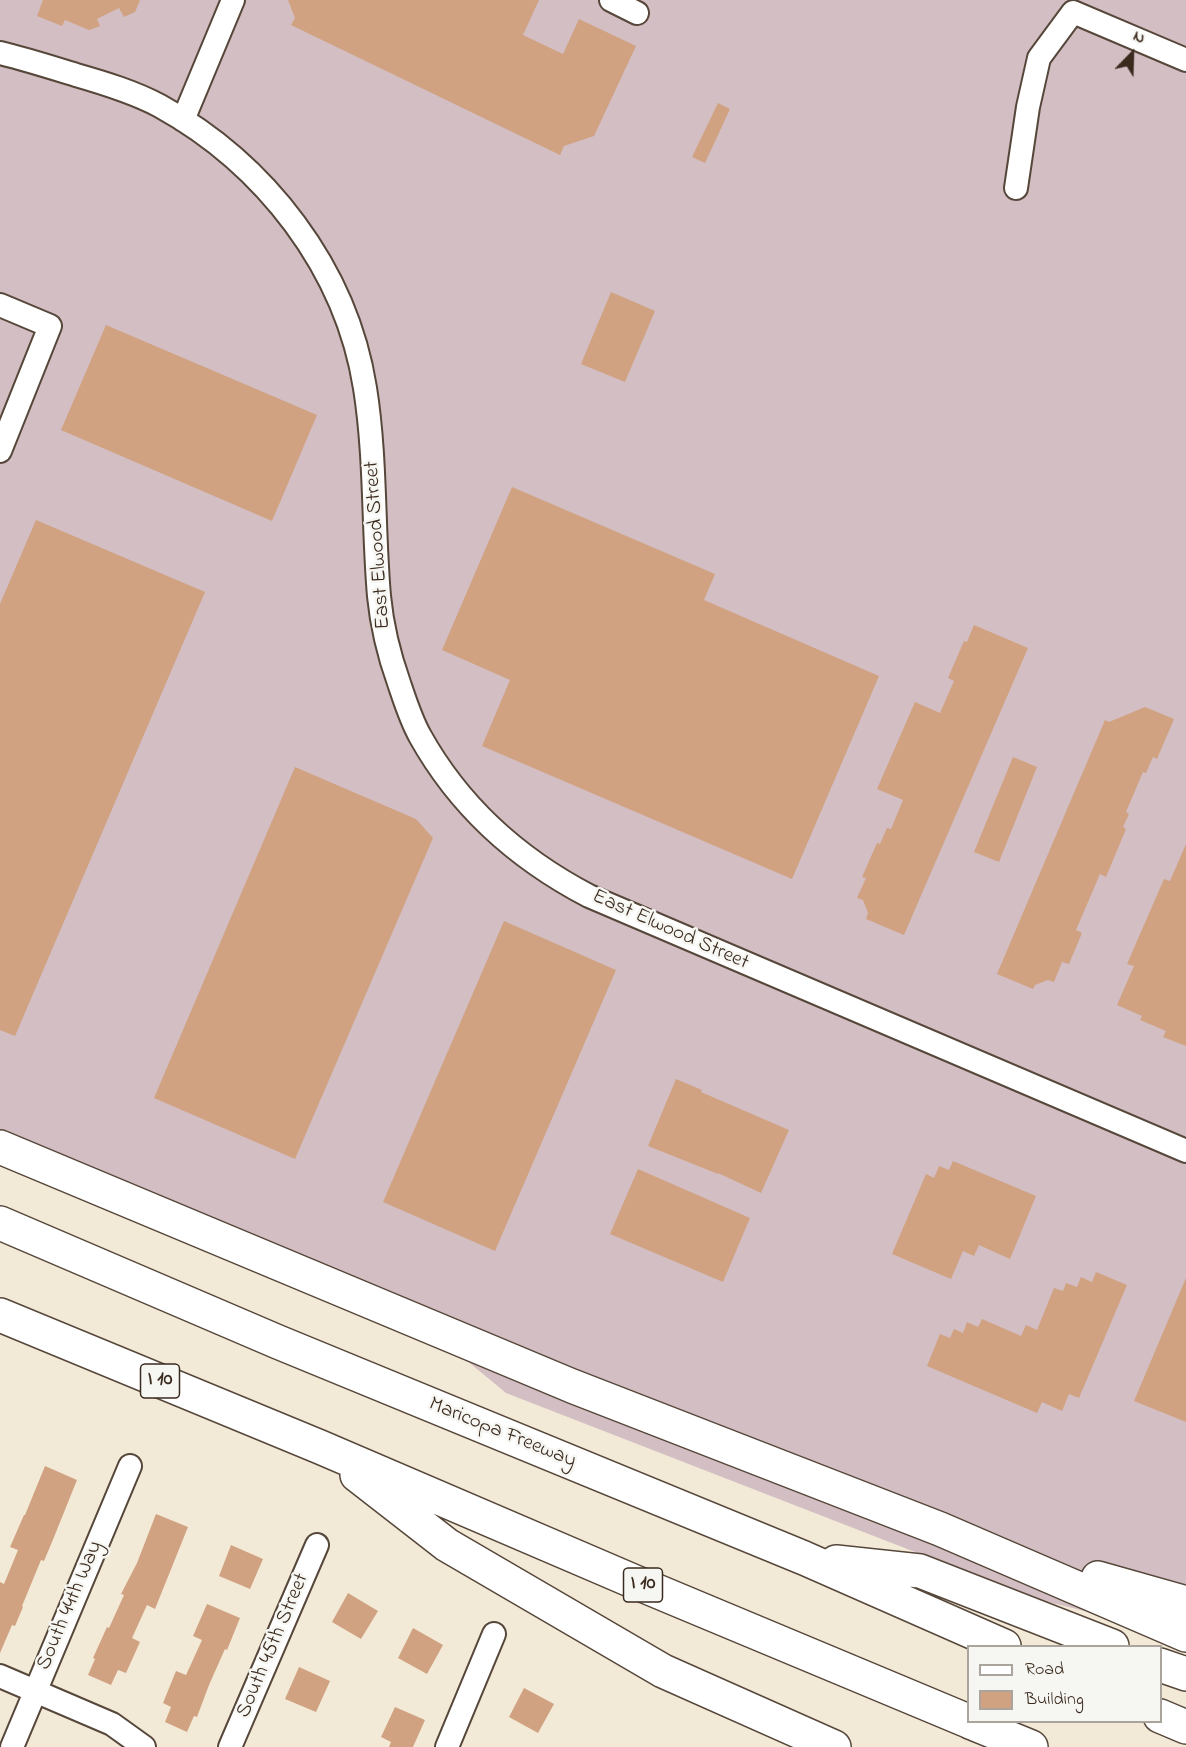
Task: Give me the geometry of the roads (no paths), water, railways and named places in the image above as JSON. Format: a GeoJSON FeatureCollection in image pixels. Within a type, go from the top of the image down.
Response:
{"type":"FeatureCollection","features":[{"type":"Feature","properties":{"kind":"highway"},"geometry":{"type":"LineString","coordinates":[[0,1147],[572,1386],[940,1529],[1186,1635]]}},
{"type":"Feature","properties":{"kind":"highway","name":"Maricopa Freeway"},"geometry":{"type":"LineString","coordinates":[[0,1223],[278,1342],[804,1558],[1000,1645]]}},
{"type":"Feature","properties":{"kind":"highway","name":"I 10"},"geometry":{"type":"LineString","coordinates":[[0,1316],[320,1447],[967,1720]]}},
{"type":"Feature","properties":{"kind":"highway"},"geometry":{"type":"LineString","coordinates":[[320,1447],[447,1545],[663,1671],[834,1747]]}},
{"type":"Feature","properties":{"kind":"highway"},"geometry":{"type":"LineString","coordinates":[[940,1529],[1186,1604]]}},
{"type":"Feature","properties":{"kind":"highway"},"geometry":{"type":"LineString","coordinates":[[804,1558],[920,1571],[1107,1645]]}},
{"type":"Feature","properties":{"kind":"highway"},"geometry":{"type":"LineString","coordinates":[[1162,1665],[1186,1674]]}},
{"type":"Feature","properties":{"kind":"highway"},"geometry":{"type":"LineString","coordinates":[[1162,1716],[1186,1727]]}},
{"type":"Feature","properties":{"kind":"highway","name":"I 10"},"geometry":{"type":"LineString","coordinates":[[974,1723],[1031,1747]]}},
{"type":"Feature","properties":{"kind":"street"},"geometry":{"type":"LineString","coordinates":[[183,120],[233,0]]}},
{"type":"Feature","properties":{"kind":"street"},"geometry":{"type":"LineString","coordinates":[[610,0],[637,13]]}},
{"type":"Feature","properties":{"kind":"street"},"geometry":{"type":"LineString","coordinates":[[1016,188],[1028,107],[1039,58],[1073,12],[1186,60]]}},
{"type":"Feature","properties":{"kind":"street","name":"East Elwood Street"},"geometry":{"type":"LineString","coordinates":[[0,53],[131,93],[183,120],[221,147],[254,175],[286,211],[314,250],[346,319],[365,386],[372,455],[379,596],[388,654],[419,734],[443,772],[485,821],[525,856],[560,881],[589,896],[1186,1152]]}},
{"type":"Feature","properties":{"kind":"street"},"geometry":{"type":"LineString","coordinates":[[0,305],[50,326],[0,451]]}},
{"type":"Feature","properties":{"kind":"street","name":"South 44th Way"},"geometry":{"type":"LineString","coordinates":[[12,1747],[130,1466]]}},
{"type":"Feature","properties":{"kind":"street","name":"South 45th Street"},"geometry":{"type":"LineString","coordinates":[[230,1747],[317,1545]]}},
{"type":"Feature","properties":{"kind":"street"},"geometry":{"type":"LineString","coordinates":[[447,1747],[495,1634]]}},
{"type":"Feature","properties":{"kind":"street"},"geometry":{"type":"LineString","coordinates":[[0,1676],[112,1724],[144,1747]]}}]}
